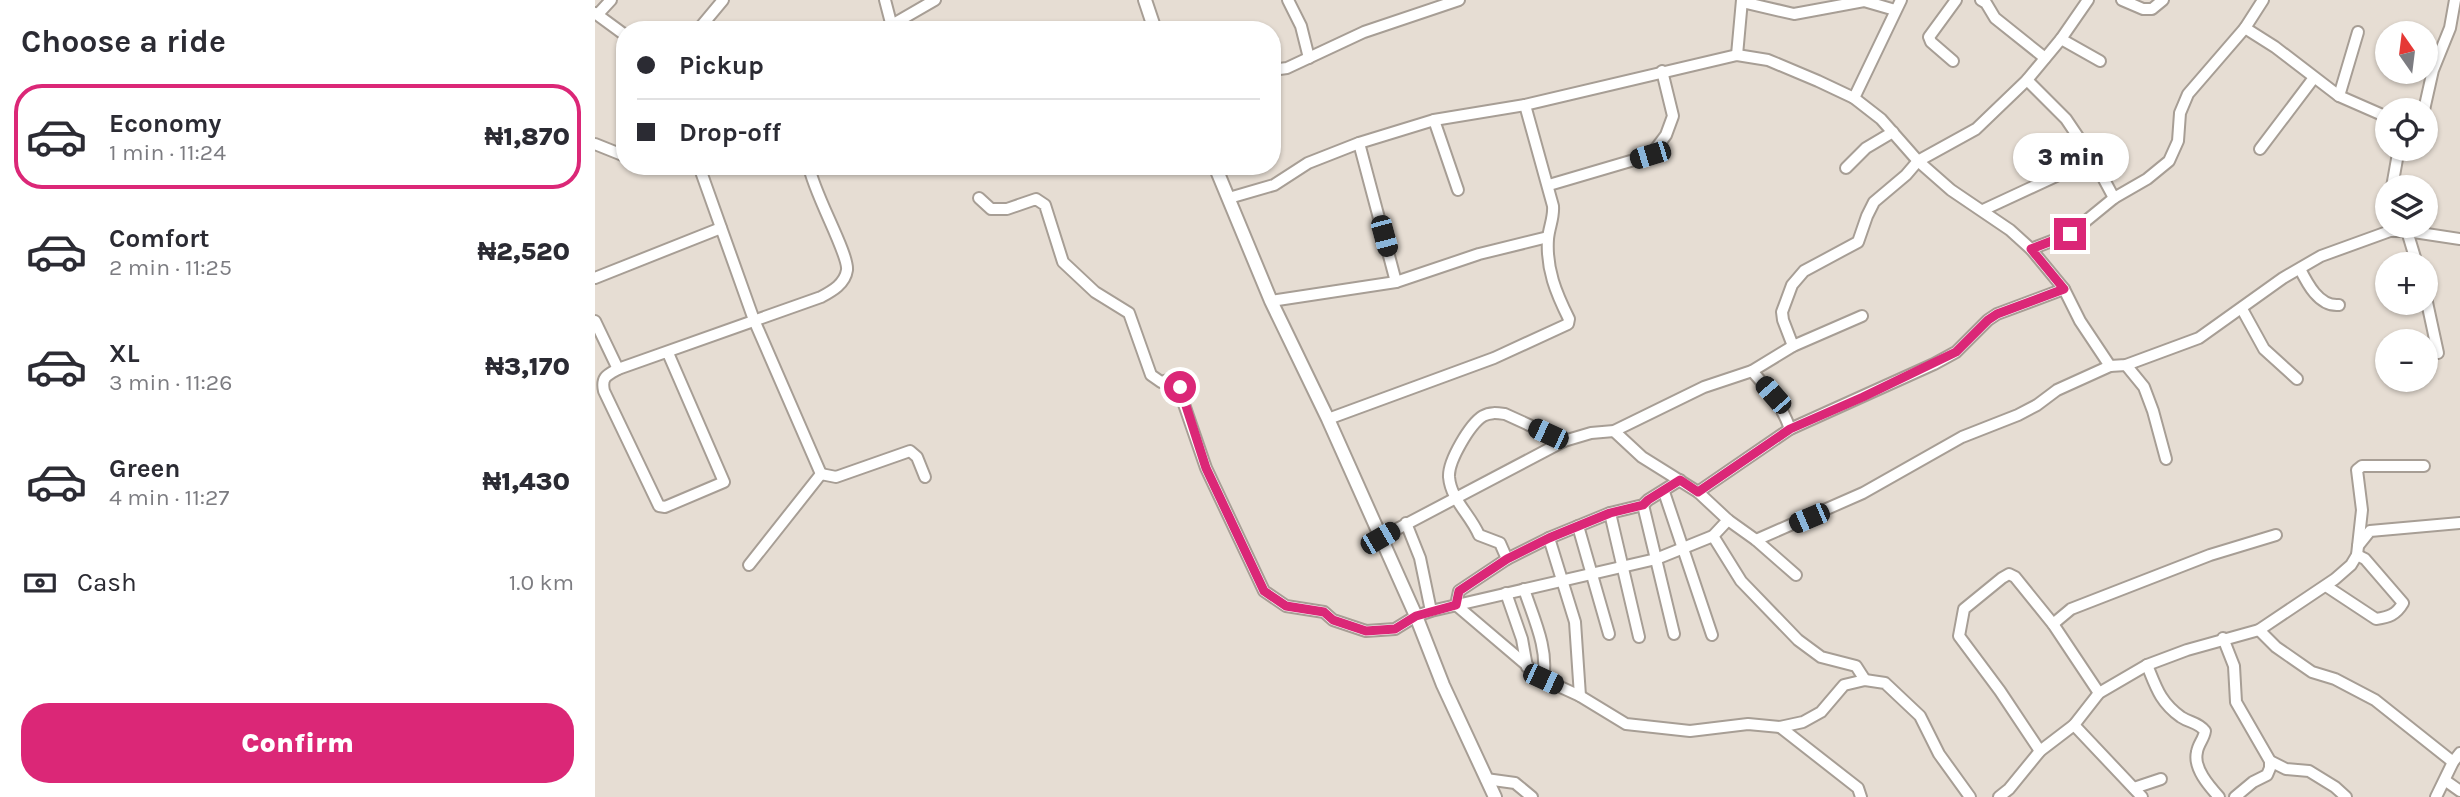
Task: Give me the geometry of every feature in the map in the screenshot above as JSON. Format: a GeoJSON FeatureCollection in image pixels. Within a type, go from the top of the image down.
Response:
{"type":"FeatureCollection","features":[{"type":"Feature","properties":{"kind":"main road"},"geometry":{"type":"LineString","coordinates":[[1146,0],[1152,21]]}},
{"type":"Feature","properties":{"kind":"main road"},"geometry":{"type":"LineString","coordinates":[[1219,175],[1271,301],[1328,419],[1416,616],[1443,685],[1495,797]]}},
{"type":"Feature","properties":{"kind":"street"},"geometry":{"type":"LineString","coordinates":[[611,0],[596,14],[616,28]]}},
{"type":"Feature","properties":{"kind":"street"},"geometry":{"type":"LineString","coordinates":[[706,21],[723,0]]}},
{"type":"Feature","properties":{"kind":"street"},"geometry":{"type":"LineString","coordinates":[[885,0],[887,21]]}},
{"type":"Feature","properties":{"kind":"street"},"geometry":{"type":"LineString","coordinates":[[898,21],[935,0]]}},
{"type":"Feature","properties":{"kind":"street"},"geometry":{"type":"LineString","coordinates":[[1288,0],[1301,26],[1309,58]]}},
{"type":"Feature","properties":{"kind":"street"},"geometry":{"type":"LineString","coordinates":[[1281,68],[1364,32],[1459,0]]}},
{"type":"Feature","properties":{"kind":"street"},"geometry":{"type":"LineString","coordinates":[[1953,61],[1931,42],[1929,37],[1956,0]]}},
{"type":"Feature","properties":{"kind":"street"},"geometry":{"type":"LineString","coordinates":[[1793,346],[1782,312],[1792,285],[1804,271],[1858,243],[1874,202],[1918,162],[1976,129],[2027,80],[2061,39],[2088,0]]}},
{"type":"Feature","properties":{"kind":"street"},"geometry":{"type":"LineString","coordinates":[[2122,0],[2143,9],[2152,9],[2163,0]]}},
{"type":"Feature","properties":{"kind":"street"},"geometry":{"type":"LineString","coordinates":[[2031,249],[2070,234],[2114,198],[2147,179],[2169,161],[2178,141],[2180,113],[2188,94],[2245,28],[2263,0]]}},
{"type":"Feature","properties":{"kind":"street"},"geometry":{"type":"LineString","coordinates":[[2427,98],[2433,71],[2455,31],[2455,0]]}},
{"type":"Feature","properties":{"kind":"street"},"geometry":{"type":"LineString","coordinates":[[1737,55],[1742,1],[1794,14],[1864,1],[1898,5],[1854,98]]}},
{"type":"Feature","properties":{"kind":"street"},"geometry":{"type":"LineString","coordinates":[[1985,1],[1994,18],[2045,58]]}},
{"type":"Feature","properties":{"kind":"street"},"geometry":{"type":"LineString","coordinates":[[2245,28],[2275,47],[2313,79],[2339,96],[2375,112]]}},
{"type":"Feature","properties":{"kind":"street"},"geometry":{"type":"LineString","coordinates":[[2339,96],[2358,32]]}},
{"type":"Feature","properties":{"kind":"street"},"geometry":{"type":"LineString","coordinates":[[2061,39],[2100,61]]}},
{"type":"Feature","properties":{"kind":"street"},"geometry":{"type":"LineString","coordinates":[[1229,198],[1274,186],[1308,163],[1359,143],[1434,120],[1525,104],[1737,55],[1768,60],[1854,98],[1893,132],[1918,162],[2031,249],[2064,289],[2080,321],[2110,366]]}},
{"type":"Feature","properties":{"kind":"street"},"geometry":{"type":"LineString","coordinates":[[1549,185],[1650,155],[1666,135],[1673,117],[1662,71]]}},
{"type":"Feature","properties":{"kind":"street"},"geometry":{"type":"LineString","coordinates":[[2260,149],[2313,79]]}},
{"type":"Feature","properties":{"kind":"street"},"geometry":{"type":"LineString","coordinates":[[2027,80],[2066,119],[2093,159],[2114,198]]}},
{"type":"Feature","properties":{"kind":"street"},"geometry":{"type":"LineString","coordinates":[[1328,419],[1494,358],[1568,324],[1569,319],[1553,286],[1548,237],[1554,217],[1549,185],[1525,104]]}},
{"type":"Feature","properties":{"kind":"street"},"geometry":{"type":"LineString","coordinates":[[1434,120],[1458,190]]}},
{"type":"Feature","properties":{"kind":"street"},"geometry":{"type":"LineString","coordinates":[[1846,168],[1865,148],[1893,132]]}},
{"type":"Feature","properties":{"kind":"street"},"geometry":{"type":"LineString","coordinates":[[1359,143],[1396,282]]}},
{"type":"Feature","properties":{"kind":"street"},"geometry":{"type":"LineString","coordinates":[[595,144],[616,152]]}},
{"type":"Feature","properties":{"kind":"street"},"geometry":{"type":"LineString","coordinates":[[1983,210],[2093,159]]}},
{"type":"Feature","properties":{"kind":"street"},"geometry":{"type":"LineString","coordinates":[[701,175],[754,320],[821,474]]}},
{"type":"Feature","properties":{"kind":"street"},"geometry":{"type":"LineString","coordinates":[[668,353],[724,482],[671,506],[659,506],[604,391],[602,382],[605,375],[821,297],[841,284],[845,278],[847,263],[812,175]]}},
{"type":"Feature","properties":{"kind":"street"},"geometry":{"type":"LineString","coordinates":[[979,198],[991,209],[1007,209],[1036,199],[1041,201],[1045,205],[1063,262],[1095,292],[1129,313],[1151,375],[1161,382],[1175,377],[1206,468],[1264,591],[1286,606],[1324,612],[1333,620],[1366,631],[1395,629],[1416,616],[1431,611],[1656,558],[1713,536],[1728,520]]}},
{"type":"Feature","properties":{"kind":"street"},"geometry":{"type":"LineString","coordinates":[[595,278],[721,228]]}},
{"type":"Feature","properties":{"kind":"street"},"geometry":{"type":"LineString","coordinates":[[1756,540],[1863,493],[1962,437],[2018,415],[2057,390],[2110,366],[2126,365],[2199,338],[2283,278],[2321,256],[2375,234]]}},
{"type":"Feature","properties":{"kind":"street"},"geometry":{"type":"LineString","coordinates":[[2438,236],[2460,239]]}},
{"type":"Feature","properties":{"kind":"street"},"geometry":{"type":"LineString","coordinates":[[1271,301],[1396,282],[1479,254],[1548,237]]}},
{"type":"Feature","properties":{"kind":"street"},"geometry":{"type":"LineString","coordinates":[[2300,269],[2310,290],[2333,306],[2339,305]]}},
{"type":"Feature","properties":{"kind":"street"},"geometry":{"type":"LineString","coordinates":[[1698,492],[1790,429],[1956,352],[1997,314],[2064,289]]}},
{"type":"Feature","properties":{"kind":"street"},"geometry":{"type":"LineString","coordinates":[[2242,309],[2264,349],[2297,379]]}},
{"type":"Feature","properties":{"kind":"street"},"geometry":{"type":"LineString","coordinates":[[1380,538],[1564,442],[1591,433],[1614,431],[1704,387],[1752,371],[1793,346],[1862,316]]}},
{"type":"Feature","properties":{"kind":"street"},"geometry":{"type":"LineString","coordinates":[[595,321],[618,369]]}},
{"type":"Feature","properties":{"kind":"street"},"geometry":{"type":"LineString","coordinates":[[2126,365],[2144,387],[2166,459]]}},
{"type":"Feature","properties":{"kind":"street"},"geometry":{"type":"LineString","coordinates":[[1752,371],[1785,413],[1790,429]]}},
{"type":"Feature","properties":{"kind":"street"},"geometry":{"type":"LineString","coordinates":[[1507,559],[1500,543],[1479,535],[1456,499],[1449,478],[1450,469],[1465,435],[1483,416],[1494,413],[1505,414],[1564,442]]}},
{"type":"Feature","properties":{"kind":"street"},"geometry":{"type":"LineString","coordinates":[[1614,431],[1642,457],[1698,492],[1796,575]]}},
{"type":"Feature","properties":{"kind":"street"},"geometry":{"type":"LineString","coordinates":[[821,474],[836,477],[910,451],[917,457],[925,477]]}},
{"type":"Feature","properties":{"kind":"street"},"geometry":{"type":"LineString","coordinates":[[2326,586],[2376,619],[2390,617],[2398,611],[2403,603],[2358,550],[2362,510],[2357,470],[2362,466],[2424,466]]}},
{"type":"Feature","properties":{"kind":"street"},"geometry":{"type":"LineString","coordinates":[[748,565],[821,474]]}},
{"type":"Feature","properties":{"kind":"street"},"geometry":{"type":"LineString","coordinates":[[1456,605],[1459,591],[1507,559],[1610,513],[1643,505],[1680,480]]}},
{"type":"Feature","properties":{"kind":"street"},"geometry":{"type":"LineString","coordinates":[[1664,492],[1711,635]]}},
{"type":"Feature","properties":{"kind":"street"},"geometry":{"type":"LineString","coordinates":[[1643,505],[1674,634]]}},
{"type":"Feature","properties":{"kind":"street"},"geometry":{"type":"LineString","coordinates":[[1610,513],[1639,637]]}},
{"type":"Feature","properties":{"kind":"street"},"geometry":{"type":"LineString","coordinates":[[2361,520],[2370,531]]}},
{"type":"Feature","properties":{"kind":"street"},"geometry":{"type":"LineString","coordinates":[[1406,523],[1420,558],[1431,611]]}},
{"type":"Feature","properties":{"kind":"street"},"geometry":{"type":"LineString","coordinates":[[2370,531],[2460,523]]}},
{"type":"Feature","properties":{"kind":"street"},"geometry":{"type":"LineString","coordinates":[[1578,526],[1609,634]]}},
{"type":"Feature","properties":{"kind":"street"},"geometry":{"type":"LineString","coordinates":[[1999,797],[2014,793],[2040,751],[2074,725],[2099,693],[2147,664],[2223,638],[2259,630],[2326,586],[2351,565],[2370,531]]}},
{"type":"Feature","properties":{"kind":"street"},"geometry":{"type":"LineString","coordinates":[[2053,624],[2071,609],[2210,555],[2276,535]]}},
{"type":"Feature","properties":{"kind":"street"},"geometry":{"type":"LineString","coordinates":[[1713,536],[1741,581],[1798,640],[1821,657],[1856,666],[1865,680]]}},
{"type":"Feature","properties":{"kind":"street"},"geometry":{"type":"LineString","coordinates":[[1549,538],[1575,622],[1580,696]]}},
{"type":"Feature","properties":{"kind":"street"},"geometry":{"type":"LineString","coordinates":[[2040,751],[1959,636],[1964,609],[2009,574],[2015,577],[2053,624],[2099,693]]}},
{"type":"Feature","properties":{"kind":"street"},"geometry":{"type":"LineString","coordinates":[[1524,589],[1542,642],[1545,668],[1543,679]]}},
{"type":"Feature","properties":{"kind":"street"},"geometry":{"type":"LineString","coordinates":[[1506,593],[1522,639],[1527,667]]}},
{"type":"Feature","properties":{"kind":"street"},"geometry":{"type":"LineString","coordinates":[[1456,605],[1543,679],[1580,696],[1626,724],[1691,731],[1748,723],[1780,727],[1803,722],[1821,712],[1844,685],[1865,680],[1885,683],[1920,716],[1938,754],[1969,797]]}},
{"type":"Feature","properties":{"kind":"street"},"geometry":{"type":"LineString","coordinates":[[2259,630],[2276,647],[2312,672],[2375,700],[2456,758],[2437,797]]}},
{"type":"Feature","properties":{"kind":"street"},"geometry":{"type":"LineString","coordinates":[[2223,638],[2234,666],[2236,702],[2270,761],[2267,775],[2253,782],[2235,797]]}},
{"type":"Feature","properties":{"kind":"street"},"geometry":{"type":"LineString","coordinates":[[2147,664],[2163,702],[2183,719],[2196,722],[2206,731],[2197,750],[2197,762],[2201,773],[2219,797]]}},
{"type":"Feature","properties":{"kind":"street"},"geometry":{"type":"LineString","coordinates":[[2074,725],[2138,793],[2161,779]]}},
{"type":"Feature","properties":{"kind":"street"},"geometry":{"type":"LineString","coordinates":[[1780,727],[1858,788],[1861,797]]}},
{"type":"Feature","properties":{"kind":"street"},"geometry":{"type":"LineString","coordinates":[[2270,761],[2286,769],[2309,771],[2346,797]]}},
{"type":"Feature","properties":{"kind":"street"},"geometry":{"type":"LineString","coordinates":[[1486,779],[1515,783],[1532,797]]}},
{"type":"Feature","properties":{"kind":"street"},"geometry":{"type":"LineString","coordinates":[[2446,781],[2460,791]]}},
{"type":"Feature","properties":{"kind":"route"},"geometry":{"type":"LineString","coordinates":[[1180,387],[1206,468],[1264,591],[1286,606],[1324,612],[1333,620],[1366,631],[1395,629],[1416,616],[1456,605],[1459,591],[1467,584],[1507,559],[1549,538],[1610,513],[1643,505],[1680,480],[1698,492],[1790,429],[1956,352],[1997,314],[2064,289],[2031,249],[2070,234]]}}]}
